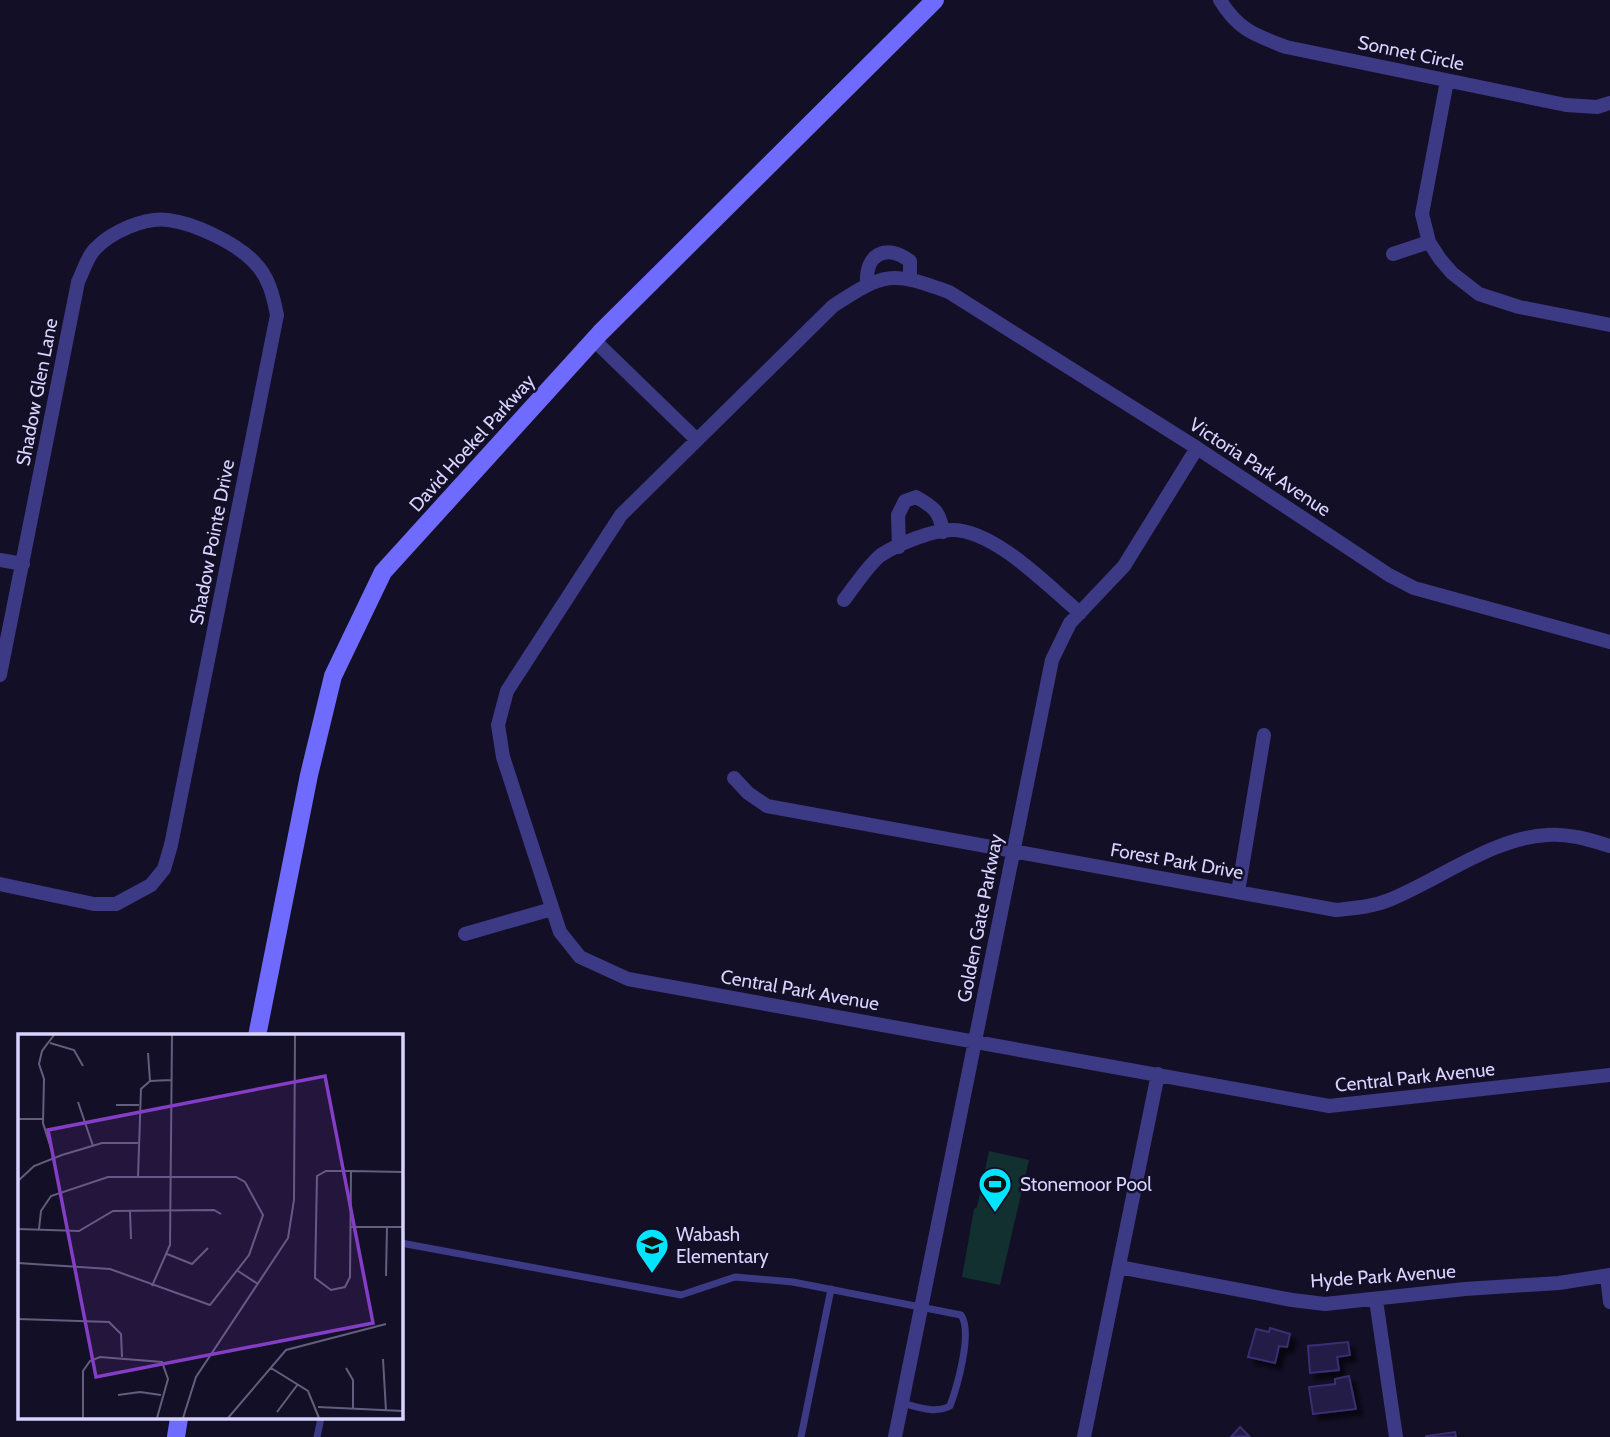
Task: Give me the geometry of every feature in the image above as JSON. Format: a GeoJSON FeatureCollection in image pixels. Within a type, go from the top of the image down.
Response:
{"type":"FeatureCollection","features":[{"type":"Feature","properties":{"kind":"main road","name":"David Hoekel Parkway"},"geometry":{"type":"LineString","coordinates":[[257,1034],[309,775],[333,676],[383,572],[595,341],[934,0]]}},
{"type":"Feature","properties":{"kind":"street","name":"Sonnet Circle"},"geometry":{"type":"LineString","coordinates":[[1220,0],[1248,33],[1286,47],[1566,106],[1597,107],[1610,103]]}},
{"type":"Feature","properties":{"kind":"street"},"geometry":{"type":"LineString","coordinates":[[1447,80],[1422,214],[1429,242],[1452,273],[1479,294],[1519,307],[1610,326]]}},
{"type":"Feature","properties":{"kind":"street","name":"Shadow Pointe Drive"},"geometry":{"type":"LineString","coordinates":[[0,884],[94,904],[116,904],[151,885],[164,869],[277,315],[271,287],[254,262],[229,243],[200,229],[167,220],[145,222],[114,234],[93,250],[78,282]]}},
{"type":"Feature","properties":{"kind":"street"},"geometry":{"type":"LineString","coordinates":[[1393,254],[1429,242]]}},
{"type":"Feature","properties":{"kind":"street"},"geometry":{"type":"LineString","coordinates":[[867,284],[866,270],[872,258],[886,252],[900,254],[910,261],[910,279]]}},
{"type":"Feature","properties":{"kind":"street","name":"Victoria Park Avenue"},"geometry":{"type":"LineString","coordinates":[[697,440],[833,306],[867,284],[892,277],[910,279],[949,292],[1197,449],[1388,575],[1414,588],[1610,642]]}},
{"type":"Feature","properties":{"kind":"street","name":"Shadow Glen Lane"},"geometry":{"type":"LineString","coordinates":[[0,675],[78,282]]}},
{"type":"Feature","properties":{"kind":"street"},"geometry":{"type":"LineString","coordinates":[[595,341],[697,440]]}},
{"type":"Feature","properties":{"kind":"street","name":"Central Park Avenue"},"geometry":{"type":"LineString","coordinates":[[697,440],[621,515],[507,691],[498,725],[503,757],[559,932],[580,957],[628,979],[1329,1106],[1610,1074]]}},
{"type":"Feature","properties":{"kind":"street","name":"Golden Gate Parkway"},"geometry":{"type":"LineString","coordinates":[[895,1437],[1052,660],[1070,623],[1124,566],[1197,449]]}},
{"type":"Feature","properties":{"kind":"street"},"geometry":{"type":"LineString","coordinates":[[898,547],[898,515],[905,501],[916,497],[940,516],[943,532]]}},
{"type":"Feature","properties":{"kind":"street"},"geometry":{"type":"LineString","coordinates":[[844,600],[880,556],[914,538],[952,530],[985,538],[1016,558],[1080,613]]}},
{"type":"Feature","properties":{"kind":"street"},"geometry":{"type":"LineString","coordinates":[[0,560],[23,564]]}},
{"type":"Feature","properties":{"kind":"street"},"geometry":{"type":"LineString","coordinates":[[1238,892],[1264,735]]}},
{"type":"Feature","properties":{"kind":"street","name":"Forest Park Drive"},"geometry":{"type":"LineString","coordinates":[[734,778],[748,793],[767,806],[1336,910],[1364,907],[1389,900],[1521,839],[1548,834],[1610,846]]}},
{"type":"Feature","properties":{"kind":"street"},"geometry":{"type":"LineString","coordinates":[[465,934],[552,909]]}},
{"type":"Feature","properties":{"kind":"street"},"geometry":{"type":"LineString","coordinates":[[1084,1437],[1158,1074]]}},
{"type":"Feature","properties":{"kind":"street","name":"Hyde Park Avenue"},"geometry":{"type":"LineString","coordinates":[[1119,1267],[1325,1304],[1465,1289],[1559,1283],[1608,1275]]}},
{"type":"Feature","properties":{"kind":"street"},"geometry":{"type":"LineString","coordinates":[[1608,1275],[1610,1302]]}},
{"type":"Feature","properties":{"kind":"street"},"geometry":{"type":"LineString","coordinates":[[1376,1300],[1396,1437]]}},
{"type":"Feature","properties":{"kind":"lane"},"geometry":{"type":"LineString","coordinates":[[402,1243],[681,1295],[735,1277],[793,1282],[961,1315],[967,1327],[950,1406],[934,1410],[902,1403]]}},
{"type":"Feature","properties":{"kind":"lane"},"geometry":{"type":"LineString","coordinates":[[801,1437],[831,1289]]}},
{"type":"Feature","properties":{"kind":"green space","name":"Stonemoor Pool"},"geometry":{"type":"Polygon","coordinates":[[[989,1151],[1029,1160],[1000,1285],[962,1277],[974,1209],[977,1207],[989,1151]]]}},
{"type":"Feature","properties":{"kind":"building"},"geometry":{"type":"Polygon","coordinates":[[[1270,1328],[1290,1334],[1287,1347],[1279,1346],[1275,1363],[1248,1357],[1256,1329],[1269,1332],[1270,1328]]]}},
{"type":"Feature","properties":{"kind":"building"},"geometry":{"type":"Polygon","coordinates":[[[1348,1342],[1350,1355],[1337,1357],[1339,1370],[1310,1373],[1308,1346],[1348,1342]]]}},
{"type":"Feature","properties":{"kind":"building"},"geometry":{"type":"Polygon","coordinates":[[[1349,1376],[1356,1409],[1313,1414],[1309,1387],[1335,1384],[1335,1379],[1349,1376]]]}},
{"type":"Feature","properties":{"kind":"building"},"geometry":{"type":"Polygon","coordinates":[[[1240,1427],[1249,1436],[1231,1437],[1240,1427]]]}},
{"type":"Feature","properties":{"kind":"building"},"geometry":{"type":"Polygon","coordinates":[[[1455,1432],[1456,1437],[1426,1437],[1426,1436],[1455,1432]]]}},
{"type":"Feature","properties":{"kind":"place","name":"Stonemoor Pool"},"geometry":{"type":"Point","coordinates":[995,1214]}},
{"type":"Feature","properties":{"kind":"place","name":"Wabash Elementary"},"geometry":{"type":"Point","coordinates":[652,1275]}}]}
